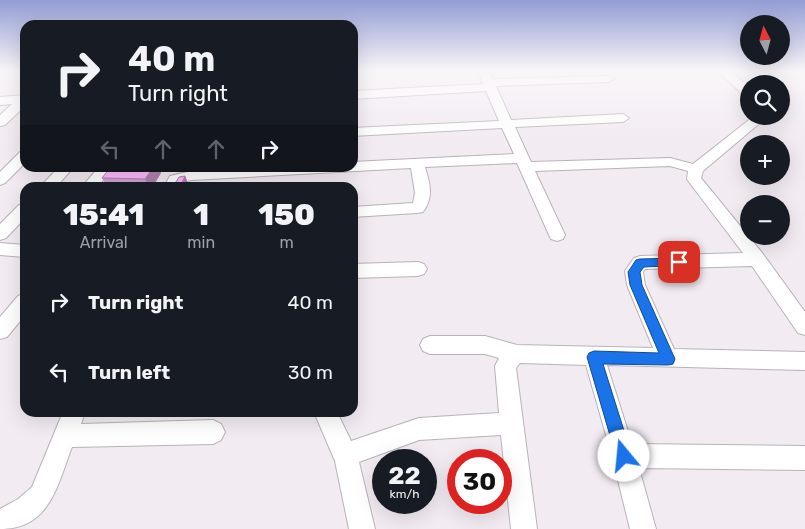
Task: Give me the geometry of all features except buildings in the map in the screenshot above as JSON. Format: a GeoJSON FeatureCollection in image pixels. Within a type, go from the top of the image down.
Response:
{"type":"FeatureCollection","features":[{"type":"Feature","properties":{"kind":"street"},"geometry":{"type":"LineString","coordinates":[[495,96],[557,235]]}},
{"type":"Feature","properties":{"kind":"street"},"geometry":{"type":"LineString","coordinates":[[0,101],[20,100]]}},
{"type":"Feature","properties":{"kind":"street"},"geometry":{"type":"LineString","coordinates":[[0,122],[20,104]]}},
{"type":"Feature","properties":{"kind":"street"},"geometry":{"type":"LineString","coordinates":[[358,132],[623,118]]}},
{"type":"Feature","properties":{"kind":"street"},"geometry":{"type":"LineString","coordinates":[[693,168],[750,125]]}},
{"type":"Feature","properties":{"kind":"street"},"geometry":{"type":"LineString","coordinates":[[0,180],[20,160]]}},
{"type":"Feature","properties":{"kind":"street"},"geometry":{"type":"LineString","coordinates":[[358,167],[417,164],[670,162],[693,168]]}},
{"type":"Feature","properties":{"kind":"street"},"geometry":{"type":"LineString","coordinates":[[358,212],[417,208],[422,204],[424,198],[417,164]]}},
{"type":"Feature","properties":{"kind":"street"},"geometry":{"type":"LineString","coordinates":[[693,168],[694,179],[699,187],[757,259],[805,327]]}},
{"type":"Feature","properties":{"kind":"street"},"geometry":{"type":"LineString","coordinates":[[52,182],[62,172]]}},
{"type":"Feature","properties":{"kind":"street"},"geometry":{"type":"LineString","coordinates":[[93,182],[102,172]]}},
{"type":"Feature","properties":{"kind":"street"},"geometry":{"type":"LineString","coordinates":[[173,182],[179,177],[220,172]]}},
{"type":"Feature","properties":{"kind":"street"},"geometry":{"type":"LineString","coordinates":[[0,234],[20,214]]}},
{"type":"Feature","properties":{"kind":"street"},"geometry":{"type":"LineString","coordinates":[[0,249],[20,251]]}},
{"type":"Feature","properties":{"kind":"street"},"geometry":{"type":"LineString","coordinates":[[668,359],[636,285],[634,272],[640,263],[757,259]]}},
{"type":"Feature","properties":{"kind":"street"},"geometry":{"type":"LineString","coordinates":[[358,271],[418,269]]}},
{"type":"Feature","properties":{"kind":"street"},"geometry":{"type":"LineString","coordinates":[[0,331],[20,307]]}},
{"type":"Feature","properties":{"kind":"street"},"geometry":{"type":"LineString","coordinates":[[430,345],[485,345],[517,354],[805,361]]}},
{"type":"Feature","properties":{"kind":"street"},"geometry":{"type":"LineString","coordinates":[[517,354],[505,366],[524,529]]}},
{"type":"Feature","properties":{"kind":"street"},"geometry":{"type":"LineString","coordinates":[[594,357],[624,456],[643,529]]}},
{"type":"Feature","properties":{"kind":"street"},"geometry":{"type":"LineString","coordinates":[[0,522],[20,513],[35,503],[41,496],[72,417]]}},
{"type":"Feature","properties":{"kind":"street"},"geometry":{"type":"LineString","coordinates":[[327,417],[345,455],[362,529]]}},
{"type":"Feature","properties":{"kind":"street"},"geometry":{"type":"LineString","coordinates":[[345,455],[419,429],[512,423]]}},
{"type":"Feature","properties":{"kind":"street"},"geometry":{"type":"LineString","coordinates":[[64,436],[213,432]]}},
{"type":"Feature","properties":{"kind":"street"},"geometry":{"type":"LineString","coordinates":[[624,456],[805,458]]}},
{"type":"Feature","properties":{"kind":"route"},"geometry":{"type":"LineString","coordinates":[[624,456],[594,357],[668,359],[636,285],[634,272],[640,263],[679,262]]}}]}
